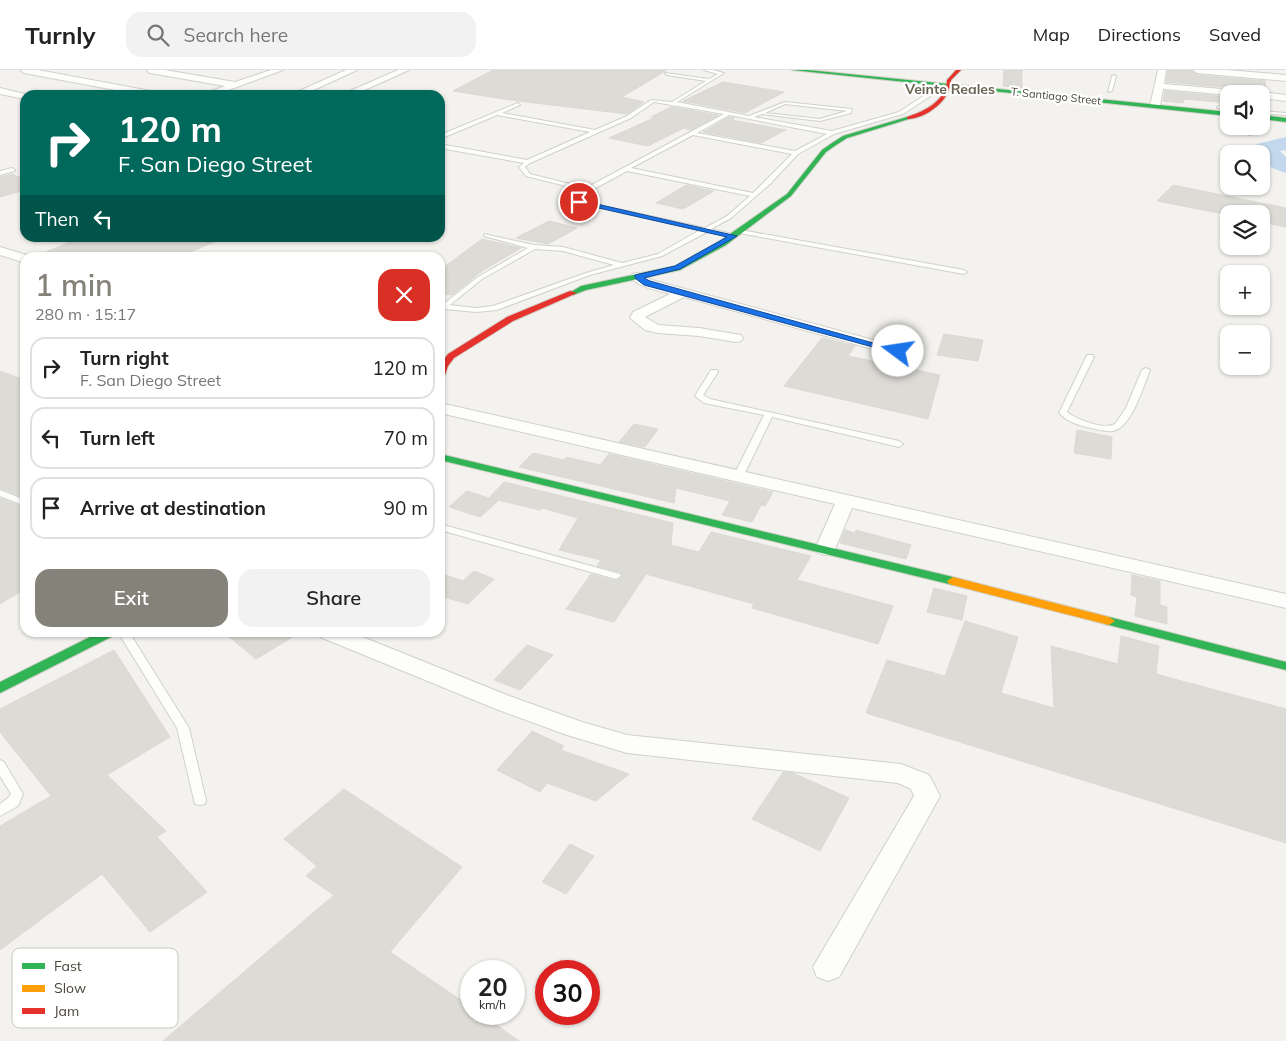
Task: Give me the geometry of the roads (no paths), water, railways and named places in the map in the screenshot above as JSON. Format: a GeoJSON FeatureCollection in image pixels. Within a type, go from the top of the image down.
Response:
{"type":"FeatureCollection","features":[{"type":"Feature","properties":{"kind":"street"},"geometry":{"type":"LineString","coordinates":[[24,70],[129,90]]}},
{"type":"Feature","properties":{"kind":"street"},"geometry":{"type":"LineString","coordinates":[[49,75],[67,70]]}},
{"type":"Feature","properties":{"kind":"street"},"geometry":{"type":"LineString","coordinates":[[150,70],[237,85]]}},
{"type":"Feature","properties":{"kind":"street"},"geometry":{"type":"LineString","coordinates":[[222,90],[279,70]]}},
{"type":"Feature","properties":{"kind":"street"},"geometry":{"type":"LineString","coordinates":[[307,90],[353,70]]}},
{"type":"Feature","properties":{"kind":"street"},"geometry":{"type":"LineString","coordinates":[[357,90],[405,70]]}},
{"type":"Feature","properties":{"kind":"street","name":"T. Santiago Street"},"geometry":{"type":"LineString","coordinates":[[794,70],[936,87],[1109,97],[1155,106],[1220,110]]}},
{"type":"Feature","properties":{"kind":"street"},"geometry":{"type":"LineString","coordinates":[[445,365],[451,356],[510,319],[584,288],[677,268],[737,234],[788,195],[824,151],[845,137],[916,116],[934,106],[950,88],[949,80],[960,70]]}},
{"type":"Feature","properties":{"kind":"street"},"geometry":{"type":"LineString","coordinates":[[1155,106],[1162,70]]}},
{"type":"Feature","properties":{"kind":"street"},"geometry":{"type":"LineString","coordinates":[[1197,70],[1286,78]]}},
{"type":"Feature","properties":{"kind":"street"},"geometry":{"type":"LineString","coordinates":[[1158,86],[1220,92]]}},
{"type":"Feature","properties":{"kind":"street"},"geometry":{"type":"LineString","coordinates":[[0,90],[20,96]]}},
{"type":"Feature","properties":{"kind":"street"},"geometry":{"type":"LineString","coordinates":[[0,100],[13,95]]}},
{"type":"Feature","properties":{"kind":"street"},"geometry":{"type":"LineString","coordinates":[[1270,96],[1286,98]]}},
{"type":"Feature","properties":{"kind":"street"},"geometry":{"type":"LineString","coordinates":[[1270,118],[1286,120]]}},
{"type":"Feature","properties":{"kind":"street"},"geometry":{"type":"LineString","coordinates":[[2,253],[20,258]]}},
{"type":"Feature","properties":{"kind":"street"},"geometry":{"type":"LineString","coordinates":[[638,277],[647,283],[682,293],[898,351]]}},
{"type":"Feature","properties":{"kind":"street"},"geometry":{"type":"LineString","coordinates":[[682,293],[638,315],[637,318],[650,327],[658,329],[699,332],[736,338]]}},
{"type":"Feature","properties":{"kind":"street"},"geometry":{"type":"LineString","coordinates":[[445,409],[1286,601]]}},
{"type":"Feature","properties":{"kind":"street"},"geometry":{"type":"LineString","coordinates":[[445,458],[825,549],[1286,666]]}},
{"type":"Feature","properties":{"kind":"street"},"geometry":{"type":"LineString","coordinates":[[825,549],[846,501]]}},
{"type":"Feature","properties":{"kind":"street"},"geometry":{"type":"LineString","coordinates":[[0,688],[100,637]]}},
{"type":"Feature","properties":{"kind":"street"},"geometry":{"type":"LineString","coordinates":[[340,637],[504,703],[576,729],[627,744],[902,774],[920,782],[927,796],[828,967]]}},
{"type":"Feature","properties":{"kind":"lane"},"geometry":{"type":"LineString","coordinates":[[673,103],[722,73],[706,70]]}},
{"type":"Feature","properties":{"kind":"lane"},"geometry":{"type":"LineString","coordinates":[[667,74],[710,80]]}},
{"type":"Feature","properties":{"kind":"lane"},"geometry":{"type":"LineString","coordinates":[[1109,97],[1114,76]]}},
{"type":"Feature","properties":{"kind":"lane"},"geometry":{"type":"LineString","coordinates":[[445,308],[476,310],[494,308],[588,274],[660,255],[729,217],[796,153],[832,133],[901,113],[922,100],[936,87]]}},
{"type":"Feature","properties":{"kind":"lane"},"geometry":{"type":"LineString","coordinates":[[587,190],[528,175],[522,168],[528,162],[596,132],[653,102],[673,103],[832,133]]}},
{"type":"Feature","properties":{"kind":"lane"},"geometry":{"type":"LineString","coordinates":[[750,118],[758,114],[782,103],[851,111],[820,120],[758,114]]}},
{"type":"Feature","properties":{"kind":"lane"},"geometry":{"type":"LineString","coordinates":[[445,135],[518,104]]}},
{"type":"Feature","properties":{"kind":"lane"},"geometry":{"type":"LineString","coordinates":[[496,113],[596,132]]}},
{"type":"Feature","properties":{"kind":"lane"},"geometry":{"type":"LineString","coordinates":[[1270,113],[1286,114]]}},
{"type":"Feature","properties":{"kind":"lane"},"geometry":{"type":"LineString","coordinates":[[729,114],[576,196],[579,202],[705,231],[737,234],[964,272]]}},
{"type":"Feature","properties":{"kind":"lane"},"geometry":{"type":"LineString","coordinates":[[691,133],[796,153]]}},
{"type":"Feature","properties":{"kind":"lane"},"geometry":{"type":"LineString","coordinates":[[445,147],[528,162]]}},
{"type":"Feature","properties":{"kind":"lane"},"geometry":{"type":"LineString","coordinates":[[627,168],[754,195]]}},
{"type":"Feature","properties":{"kind":"lane"},"geometry":{"type":"LineString","coordinates":[[0,173],[12,170]]}},
{"type":"Feature","properties":{"kind":"lane"},"geometry":{"type":"LineString","coordinates":[[486,235],[534,247],[563,249],[624,266]]}},
{"type":"Feature","properties":{"kind":"lane"},"geometry":{"type":"LineString","coordinates":[[445,306],[480,278],[534,247]]}},
{"type":"Feature","properties":{"kind":"lane"},"geometry":{"type":"LineString","coordinates":[[1090,357],[1063,414],[1072,420],[1090,426],[1108,429],[1117,426],[1124,419],[1146,370]]}},
{"type":"Feature","properties":{"kind":"lane"},"geometry":{"type":"LineString","coordinates":[[714,372],[699,396],[707,401],[899,444]]}},
{"type":"Feature","properties":{"kind":"lane"},"geometry":{"type":"LineString","coordinates":[[738,476],[770,414]]}},
{"type":"Feature","properties":{"kind":"lane"},"geometry":{"type":"LineString","coordinates":[[0,493],[20,502]]}},
{"type":"Feature","properties":{"kind":"lane"},"geometry":{"type":"LineString","coordinates":[[445,528],[616,576]]}},
{"type":"Feature","properties":{"kind":"lane"},"geometry":{"type":"LineString","coordinates":[[126,637],[183,728],[200,800]]}},
{"type":"Feature","properties":{"kind":"lane"},"geometry":{"type":"LineString","coordinates":[[0,765],[17,794],[13,802],[0,811]]}},
{"type":"Feature","properties":{"kind":"waterway"},"geometry":{"type":"LineString","coordinates":[[1286,143],[1265,149],[1286,166]]}},
{"type":"Feature","properties":{"kind":"district","name":"Veinte Reales"},"geometry":{"type":"Point","coordinates":[950,89]}}]}
